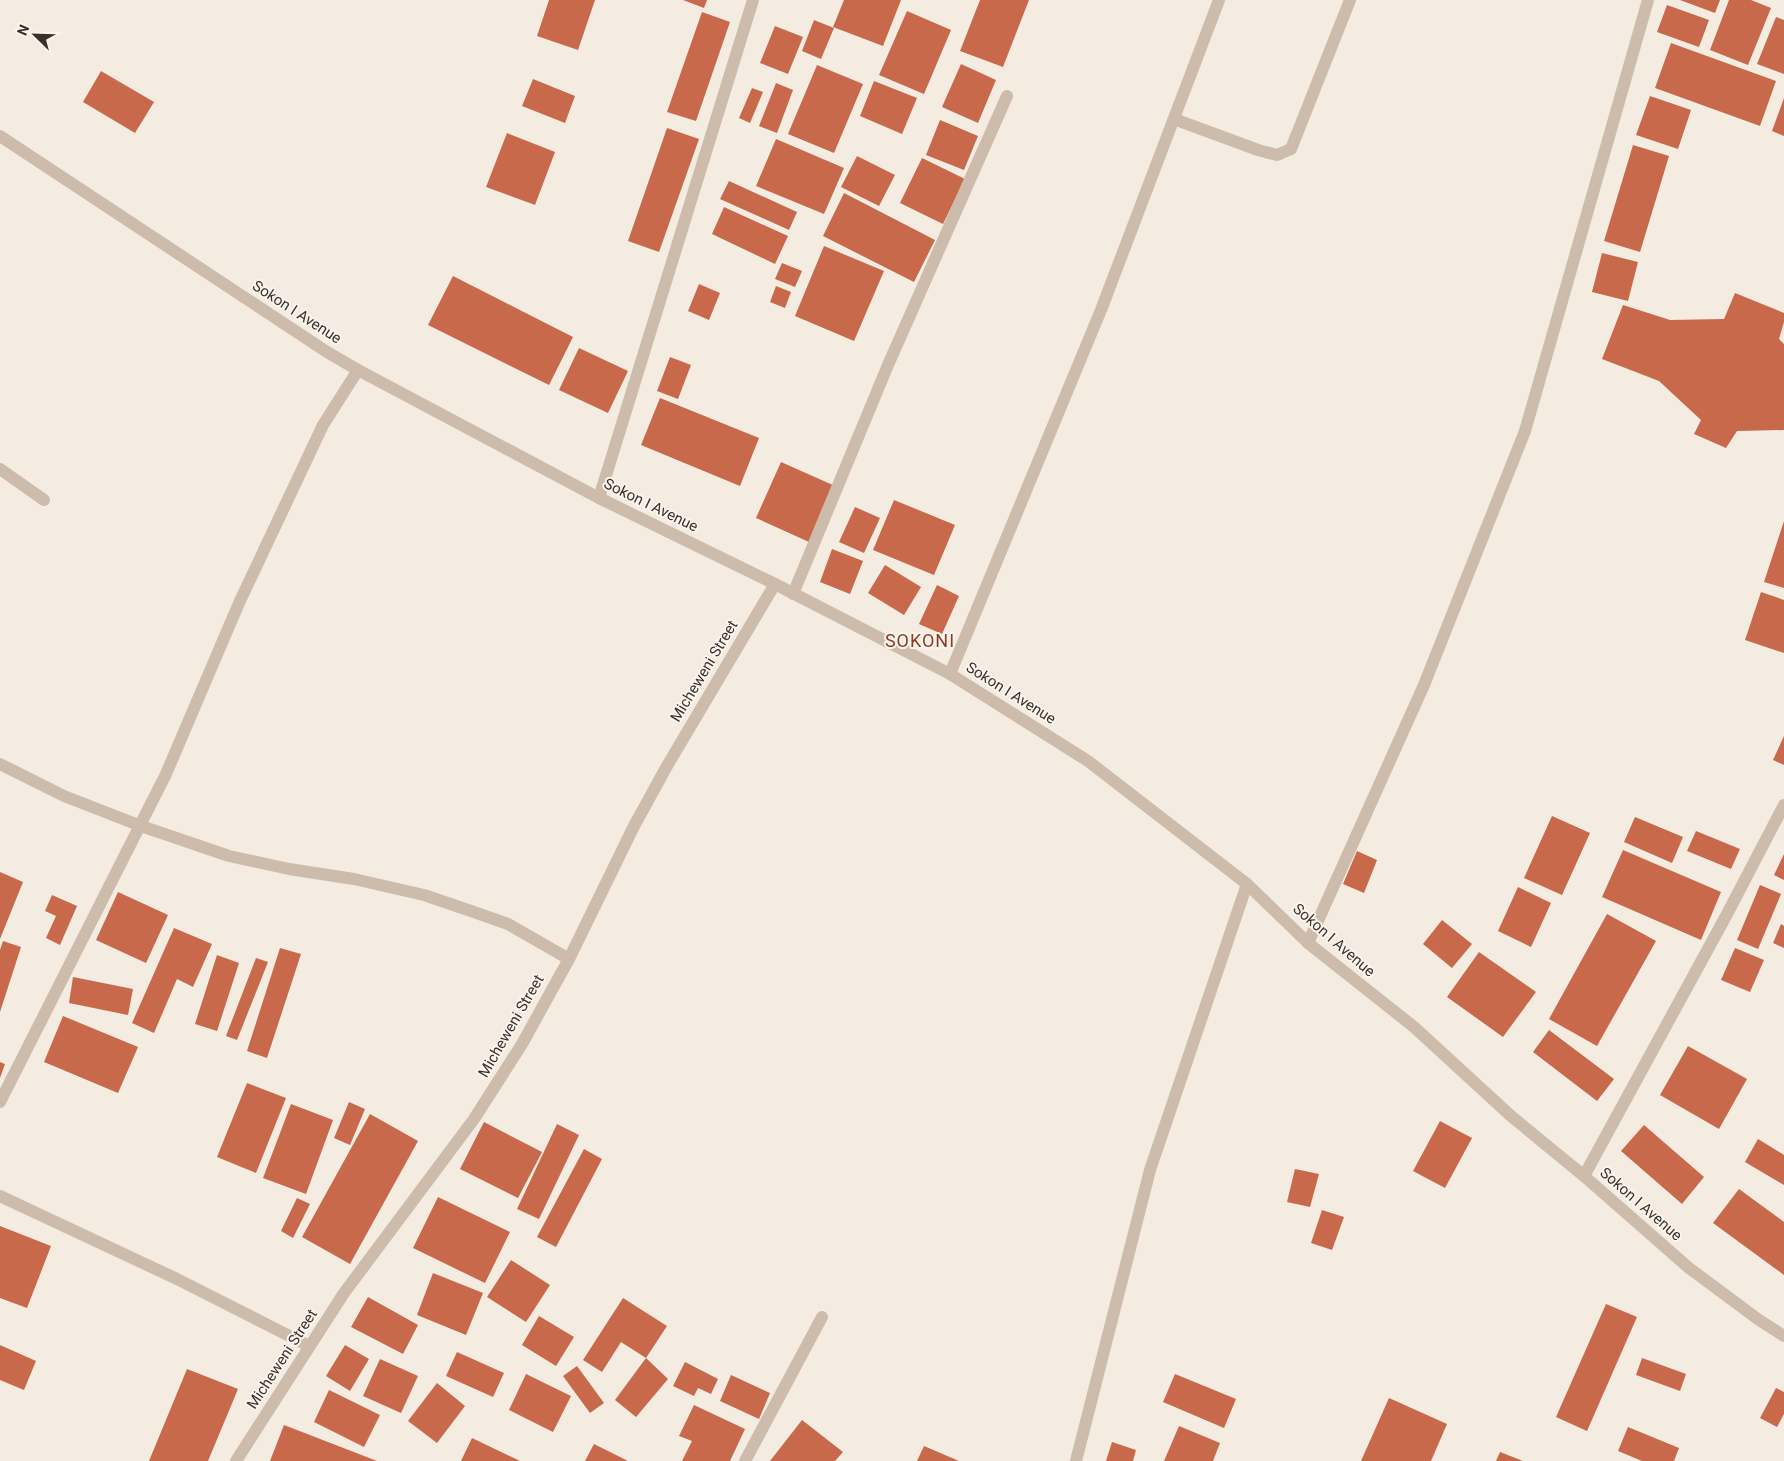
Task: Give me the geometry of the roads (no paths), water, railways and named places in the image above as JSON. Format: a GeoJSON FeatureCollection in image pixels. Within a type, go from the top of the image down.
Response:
{"type":"FeatureCollection","features":[{"type":"Feature","properties":{"kind":"street"},"geometry":{"type":"LineString","coordinates":[[599,498],[753,0]]}},
{"type":"Feature","properties":{"kind":"street"},"geometry":{"type":"LineString","coordinates":[[950,674],[1101,310],[1219,0]]}},
{"type":"Feature","properties":{"kind":"street"},"geometry":{"type":"LineString","coordinates":[[1174,119],[1258,150],[1277,155],[1291,149],[1350,0]]}},
{"type":"Feature","properties":{"kind":"street"},"geometry":{"type":"LineString","coordinates":[[1308,942],[1424,685],[1525,431],[1648,0]]}},
{"type":"Feature","properties":{"kind":"street"},"geometry":{"type":"LineString","coordinates":[[793,594],[888,365],[1007,96]]}},
{"type":"Feature","properties":{"kind":"street","name":"Sokon I Avenue"},"geometry":{"type":"LineString","coordinates":[[0,136],[358,370],[599,498],[853,623],[950,674],[1088,761],[1247,884],[1308,942],[1414,1027],[1511,1116],[1584,1176],[1689,1268],[1759,1320],[1784,1336]]}},
{"type":"Feature","properties":{"kind":"street"},"geometry":{"type":"LineString","coordinates":[[0,1102],[166,774],[239,604],[323,425],[358,370]]}},
{"type":"Feature","properties":{"kind":"street"},"geometry":{"type":"LineString","coordinates":[[0,469],[44,500]]}},
{"type":"Feature","properties":{"kind":"street","name":"Micheweni Street"},"geometry":{"type":"LineString","coordinates":[[236,1461],[344,1293],[474,1119],[522,1044],[569,959],[634,826],[691,725],[775,584]]}},
{"type":"Feature","properties":{"kind":"street"},"geometry":{"type":"LineString","coordinates":[[0,764],[64,796],[141,826],[229,856],[289,869],[354,879],[424,895],[508,924],[569,959]]}},
{"type":"Feature","properties":{"kind":"street"},"geometry":{"type":"LineString","coordinates":[[1584,1176],[1722,925],[1784,805]]}},
{"type":"Feature","properties":{"kind":"street"},"geometry":{"type":"LineString","coordinates":[[1076,1461],[1150,1170],[1247,884]]}},
{"type":"Feature","properties":{"kind":"street"},"geometry":{"type":"LineString","coordinates":[[0,1196],[177,1279],[309,1346]]}},
{"type":"Feature","properties":{"kind":"street"},"geometry":{"type":"LineString","coordinates":[[745,1461],[822,1317]]}},
{"type":"Feature","properties":{"kind":"district","name":"SOKONI"},"geometry":{"type":"Point","coordinates":[920,641]}}]}
